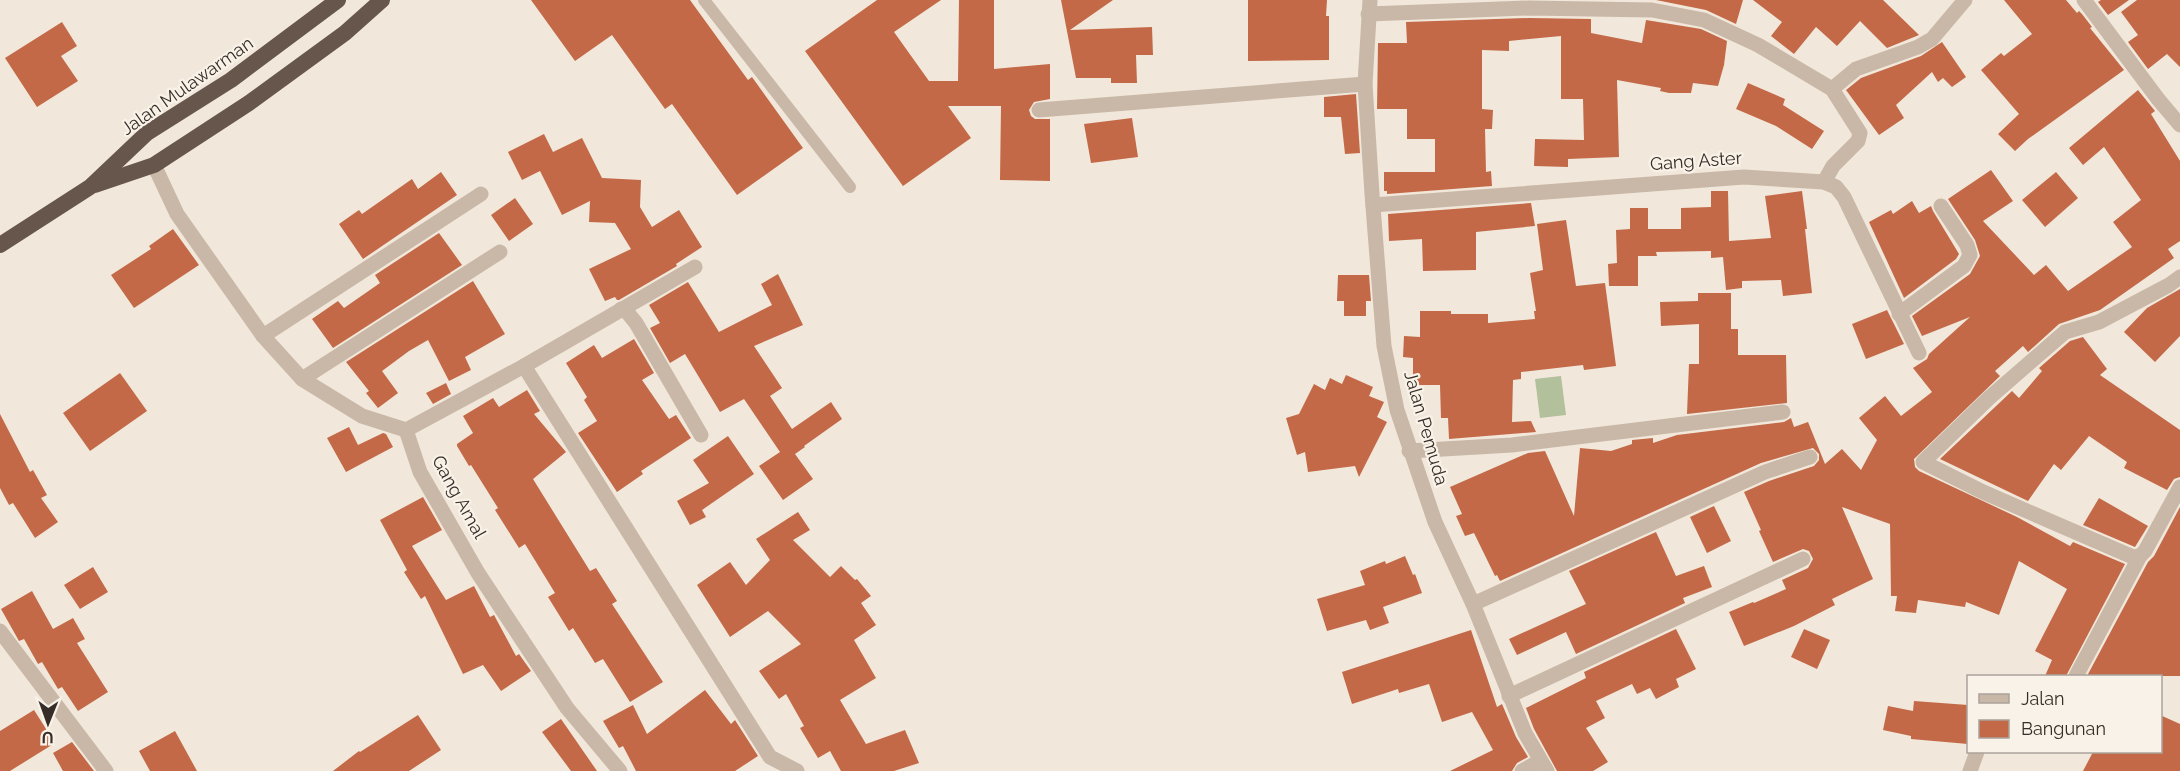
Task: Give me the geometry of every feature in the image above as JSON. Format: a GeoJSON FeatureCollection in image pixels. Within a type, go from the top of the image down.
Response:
{"type":"FeatureCollection","features":[{"type":"Feature","properties":{"kind":"highway"},"geometry":{"type":"LineString","coordinates":[[90,187],[154,165],[249,103],[345,33],[382,0]]}},
{"type":"Feature","properties":{"kind":"highway","name":"Jalan Mulawarman"},"geometry":{"type":"LineString","coordinates":[[0,245],[90,187],[147,133],[231,80],[333,4]]}},
{"type":"Feature","properties":{"kind":"street"},"geometry":{"type":"LineString","coordinates":[[1832,89],[1856,69],[1918,47],[1932,39],[1965,0]]}},
{"type":"Feature","properties":{"kind":"street"},"geometry":{"type":"LineString","coordinates":[[2084,0],[2158,99],[2180,124]]}},
{"type":"Feature","properties":{"kind":"street"},"geometry":{"type":"LineString","coordinates":[[1369,7],[1652,10],[1704,20],[1758,45],[1832,89],[1860,133],[1858,141],[1833,166],[1824,182],[1836,187],[1844,197],[1919,353]]}},
{"type":"Feature","properties":{"kind":"street","name":"Jalan Pemuda"},"geometry":{"type":"LineString","coordinates":[[1369,7],[1365,84],[1373,205],[1384,346],[1397,410],[1409,452],[1435,522],[1473,604],[1525,733],[1543,766]]}},
{"type":"Feature","properties":{"kind":"street"},"geometry":{"type":"LineString","coordinates":[[1039,110],[1365,84]]}},
{"type":"Feature","properties":{"kind":"street"},"geometry":{"type":"LineString","coordinates":[[154,165],[177,214],[263,336],[302,379],[362,416],[406,430],[524,366],[695,267]]}},
{"type":"Feature","properties":{"kind":"street","name":"Gang Aster"},"geometry":{"type":"LineString","coordinates":[[1373,205],[1744,177],[1824,182]]}},
{"type":"Feature","properties":{"kind":"street"},"geometry":{"type":"LineString","coordinates":[[263,336],[481,194]]}},
{"type":"Feature","properties":{"kind":"street"},"geometry":{"type":"LineString","coordinates":[[1899,314],[1964,266],[1970,255],[1967,245],[1941,206]]}},
{"type":"Feature","properties":{"kind":"street"},"geometry":{"type":"LineString","coordinates":[[302,379],[500,252]]}},
{"type":"Feature","properties":{"kind":"street"},"geometry":{"type":"LineString","coordinates":[[2140,556],[2133,557],[1983,492],[1923,462],[1989,398],[2065,332],[2099,322],[2180,277]]}},
{"type":"Feature","properties":{"kind":"street"},"geometry":{"type":"LineString","coordinates":[[621,309],[627,312],[636,323],[700,435]]}},
{"type":"Feature","properties":{"kind":"street"},"geometry":{"type":"LineString","coordinates":[[524,366],[770,757],[797,771]]}},
{"type":"Feature","properties":{"kind":"street"},"geometry":{"type":"LineString","coordinates":[[1409,452],[1512,445],[1783,412]]}},
{"type":"Feature","properties":{"kind":"street","name":"Gang Amal"},"geometry":{"type":"LineString","coordinates":[[406,430],[420,472],[478,573],[567,708],[616,770]]}},
{"type":"Feature","properties":{"kind":"street"},"geometry":{"type":"LineString","coordinates":[[1473,604],[1765,472],[1810,457]]}},
{"type":"Feature","properties":{"kind":"street"},"geometry":{"type":"LineString","coordinates":[[2077,675],[2180,487]]}},
{"type":"Feature","properties":{"kind":"street"},"geometry":{"type":"LineString","coordinates":[[1509,696],[1803,559]]}},
{"type":"Feature","properties":{"kind":"street"},"geometry":{"type":"LineString","coordinates":[[0,631],[106,771]]}},
{"type":"Feature","properties":{"kind":"street"},"geometry":{"type":"LineString","coordinates":[[1970,771],[1977,753]]}},
{"type":"Feature","properties":{"kind":"street"},"geometry":{"type":"LineString","coordinates":[[1522,771],[1543,766]]}},
{"type":"Feature","properties":{"kind":"lane"},"geometry":{"type":"LineString","coordinates":[[704,0],[850,187]]}},
{"type":"Feature","properties":{"kind":"green space"},"geometry":{"type":"Polygon","coordinates":[[[1561,376],[1566,415],[1540,418],[1535,379],[1561,376]]]}},
{"type":"Feature","properties":{"kind":"building"},"geometry":{"type":"Polygon","coordinates":[[[531,0],[690,0],[748,80],[752,77],[803,148],[737,195],[672,104],[665,109],[612,35],[575,61],[531,0]]]}},
{"type":"Feature","properties":{"kind":"building"},"geometry":{"type":"Polygon","coordinates":[[[877,0],[941,0],[894,32],[929,81],[958,81],[959,0],[994,0],[994,69],[1050,64],[1050,99],[1034,102],[1029,110],[1035,119],[1050,119],[1050,181],[1000,180],[1001,106],[948,106],[971,138],[903,186],[805,51],[877,0]]]}},
{"type":"Feature","properties":{"kind":"building"},"geometry":{"type":"Polygon","coordinates":[[[1061,0],[1113,0],[1070,30],[1152,27],[1153,55],[1136,55],[1137,83],[1111,83],[1111,78],[1076,78],[1061,0]]]}},
{"type":"Feature","properties":{"kind":"building"},"geometry":{"type":"Polygon","coordinates":[[[1248,0],[1327,0],[1329,60],[1248,61],[1248,0]]]}},
{"type":"Feature","properties":{"kind":"building"},"geometry":{"type":"Polygon","coordinates":[[[1656,0],[1743,0],[1736,24],[1706,10],[1656,0]]]}},
{"type":"Feature","properties":{"kind":"building"},"geometry":{"type":"Polygon","coordinates":[[[1753,0],[1883,0],[1919,35],[1887,48],[1860,21],[1837,46],[1816,27],[1794,54],[1771,36],[1782,22],[1753,0]]]}},
{"type":"Feature","properties":{"kind":"building"},"geometry":{"type":"Polygon","coordinates":[[[2004,0],[2066,0],[2077,13],[2079,11],[2082,14],[2092,27],[2090,28],[2124,70],[2028,139],[2015,151],[1998,134],[2019,114],[1981,70],[2001,53],[2004,56],[2032,34],[2004,0]]]}},
{"type":"Feature","properties":{"kind":"building"},"geometry":{"type":"Polygon","coordinates":[[[2101,0],[2129,0],[2108,15],[2098,2],[2101,0]]]}},
{"type":"Feature","properties":{"kind":"building"},"geometry":{"type":"Polygon","coordinates":[[[2137,0],[2180,0],[2180,67],[2167,54],[2148,69],[2128,42],[2138,35],[2121,12],[2137,0]]]}},
{"type":"Feature","properties":{"kind":"building"},"geometry":{"type":"Polygon","coordinates":[[[1529,18],[1591,19],[1591,33],[1642,43],[1646,20],[1701,29],[1727,41],[1718,86],[1693,83],[1691,93],[1669,93],[1660,91],[1661,88],[1617,80],[1619,157],[1568,159],[1568,167],[1534,166],[1535,139],[1584,140],[1583,99],[1561,99],[1561,36],[1509,41],[1509,51],[1482,50],[1482,109],[1493,110],[1492,129],[1485,129],[1486,172],[1491,171],[1492,186],[1387,194],[1387,191],[1384,191],[1384,172],[1435,172],[1435,139],[1407,139],[1407,109],[1377,109],[1378,43],[1407,43],[1406,22],[1529,18]]]}},
{"type":"Feature","properties":{"kind":"building"},"geometry":{"type":"Polygon","coordinates":[[[62,22],[77,46],[61,56],[78,81],[37,107],[5,58],[62,22]]]}},
{"type":"Feature","properties":{"kind":"building"},"geometry":{"type":"Polygon","coordinates":[[[1942,42],[1966,77],[1952,87],[1943,78],[1938,82],[1932,72],[1896,105],[1904,118],[1879,135],[1846,90],[1861,78],[1921,56],[1942,42]]]}},
{"type":"Feature","properties":{"kind":"building"},"geometry":{"type":"Polygon","coordinates":[[[1748,83],[1785,99],[1783,105],[1824,131],[1812,149],[1776,126],[1736,109],[1748,83]]]}},
{"type":"Feature","properties":{"kind":"building"},"geometry":{"type":"Polygon","coordinates":[[[2138,90],[2155,111],[2151,114],[2180,161],[2180,241],[2168,249],[2174,258],[2100,310],[2059,324],[2028,352],[2023,346],[1995,371],[2000,376],[1914,459],[1915,467],[1919,471],[2017,517],[2070,546],[2073,542],[2125,564],[2067,675],[2045,675],[2052,660],[2035,651],[2067,589],[2019,561],[1999,615],[1966,602],[1965,607],[1918,600],[1916,613],[1895,611],[1897,596],[1891,596],[1890,524],[1842,507],[1873,579],[1832,599],[1835,605],[1794,626],[1744,646],[1729,612],[1786,589],[1782,580],[1808,568],[1813,559],[1809,551],[1803,549],[1773,562],[1744,492],[1814,466],[1819,460],[1819,454],[1813,448],[1761,463],[1500,581],[1497,575],[1495,576],[1474,533],[1465,536],[1456,516],[1462,514],[1450,487],[1528,453],[1545,451],[1574,516],[1580,448],[1611,451],[1632,444],[1632,440],[1653,438],[1653,443],[1677,435],[1784,422],[1791,418],[1794,427],[1808,422],[1825,464],[1842,449],[1861,470],[1877,440],[1859,418],[1885,396],[1901,416],[1932,392],[1913,368],[1927,359],[1929,354],[1970,317],[1922,336],[1912,316],[1970,274],[1980,256],[1975,240],[1948,199],[1991,170],[2013,201],[1983,221],[2034,275],[2046,265],[2068,291],[2132,247],[2113,222],[2141,200],[2104,147],[2083,165],[2069,148],[2138,90]]]}},
{"type":"Feature","properties":{"kind":"building"},"geometry":{"type":"Polygon","coordinates":[[[1356,94],[1360,153],[1345,154],[1341,117],[1324,117],[1324,97],[1356,94]]]}},
{"type":"Feature","properties":{"kind":"building"},"geometry":{"type":"Polygon","coordinates":[[[1132,118],[1138,157],[1091,163],[1084,124],[1132,118]]]}},
{"type":"Feature","properties":{"kind":"building"},"geometry":{"type":"Polygon","coordinates":[[[544,134],[553,152],[582,138],[602,178],[641,180],[640,207],[652,227],[679,210],[702,247],[676,264],[677,266],[619,300],[615,297],[605,301],[589,269],[631,249],[615,223],[589,222],[590,201],[562,215],[540,171],[522,180],[508,152],[544,134]]]}},
{"type":"Feature","properties":{"kind":"building"},"geometry":{"type":"Polygon","coordinates":[[[441,172],[457,195],[363,259],[339,224],[359,210],[362,214],[412,179],[418,189],[441,172]]]}},
{"type":"Feature","properties":{"kind":"building"},"geometry":{"type":"Polygon","coordinates":[[[2056,172],[2078,198],[2045,227],[2022,200],[2056,172]]]}},
{"type":"Feature","properties":{"kind":"building"},"geometry":{"type":"Polygon","coordinates":[[[1711,191],[1728,191],[1729,241],[1771,238],[1765,196],[1802,191],[1812,293],[1783,296],[1781,280],[1742,281],[1742,288],[1726,290],[1723,257],[1711,258],[1711,251],[1656,252],[1657,256],[1638,256],[1638,286],[1609,286],[1608,264],[1617,263],[1616,230],[1630,229],[1630,208],[1648,208],[1648,229],[1681,229],[1681,208],[1711,207],[1711,191]]]}},
{"type":"Feature","properties":{"kind":"building"},"geometry":{"type":"Polygon","coordinates":[[[515,198],[533,224],[509,241],[491,215],[515,198]]]}},
{"type":"Feature","properties":{"kind":"building"},"geometry":{"type":"Polygon","coordinates":[[[1912,201],[1919,213],[1931,206],[1959,254],[1956,259],[1904,298],[1869,222],[1891,210],[1893,214],[1912,201]]]}},
{"type":"Feature","properties":{"kind":"building"},"geometry":{"type":"Polygon","coordinates":[[[1531,203],[1535,226],[1476,232],[1476,270],[1423,271],[1422,239],[1389,241],[1388,214],[1531,203]]]}},
{"type":"Feature","properties":{"kind":"building"},"geometry":{"type":"Polygon","coordinates":[[[1566,220],[1576,286],[1605,283],[1616,366],[1584,370],[1583,365],[1521,372],[1521,379],[1513,380],[1512,422],[1531,421],[1536,432],[1449,439],[1448,418],[1441,418],[1440,385],[1413,385],[1413,358],[1403,357],[1404,336],[1420,337],[1420,311],[1488,314],[1488,323],[1535,319],[1534,311],[1536,311],[1530,273],[1543,270],[1537,224],[1566,220]]]}},
{"type":"Feature","properties":{"kind":"building"},"geometry":{"type":"Polygon","coordinates":[[[173,229],[199,265],[134,308],[111,275],[151,249],[149,246],[173,229]]]}},
{"type":"Feature","properties":{"kind":"building"},"geometry":{"type":"Polygon","coordinates":[[[439,233],[462,265],[333,348],[312,319],[338,301],[344,308],[380,283],[375,275],[439,233]]]}},
{"type":"Feature","properties":{"kind":"building"},"geometry":{"type":"Polygon","coordinates":[[[778,274],[803,325],[754,346],[782,388],[770,396],[792,429],[831,402],[842,419],[795,454],[813,479],[783,500],[759,466],[780,452],[744,399],[720,412],[685,354],[670,363],[650,328],[660,323],[649,305],[688,282],[719,332],[772,305],[761,284],[778,274]]]}},
{"type":"Feature","properties":{"kind":"building"},"geometry":{"type":"Polygon","coordinates":[[[1338,275],[1369,275],[1371,301],[1366,301],[1366,316],[1344,316],[1344,301],[1337,301],[1338,275]]]}},
{"type":"Feature","properties":{"kind":"building"},"geometry":{"type":"Polygon","coordinates":[[[473,281],[505,334],[465,357],[471,370],[449,381],[428,340],[409,351],[382,371],[398,393],[378,408],[366,393],[369,391],[346,362],[473,281]]]}},
{"type":"Feature","properties":{"kind":"building"},"geometry":{"type":"Polygon","coordinates":[[[2180,289],[2180,336],[2155,362],[2124,332],[2147,308],[2180,289]]]}},
{"type":"Feature","properties":{"kind":"building"},"geometry":{"type":"Polygon","coordinates":[[[1698,293],[1731,293],[1731,329],[1738,329],[1738,355],[1786,355],[1787,403],[1687,414],[1689,364],[1699,364],[1699,324],[1661,326],[1660,302],[1698,301],[1698,293]]]}},
{"type":"Feature","properties":{"kind":"building"},"geometry":{"type":"Polygon","coordinates":[[[1887,310],[1904,344],[1866,359],[1852,324],[1887,310]]]}},
{"type":"Feature","properties":{"kind":"building"},"geometry":{"type":"Polygon","coordinates":[[[2083,337],[2107,369],[2100,375],[2180,430],[2180,477],[2174,479],[2167,490],[2124,468],[2127,462],[2089,436],[2061,470],[2054,464],[2028,501],[1940,459],[2012,391],[2019,398],[2042,371],[2039,368],[2070,341],[2083,337]]]}},
{"type":"Feature","properties":{"kind":"building"},"geometry":{"type":"Polygon","coordinates":[[[634,339],[654,373],[642,380],[669,419],[676,415],[691,438],[641,471],[643,474],[617,492],[578,433],[597,421],[584,400],[587,397],[566,363],[594,345],[602,358],[634,339]]]}},
{"type":"Feature","properties":{"kind":"building"},"geometry":{"type":"Polygon","coordinates":[[[120,373],[147,411],[90,451],[63,413],[120,373]]]}},
{"type":"Feature","properties":{"kind":"building"},"geometry":{"type":"Polygon","coordinates":[[[1346,375],[1373,387],[1369,396],[1384,402],[1377,417],[1387,422],[1359,477],[1355,466],[1308,472],[1305,452],[1297,455],[1286,418],[1299,414],[1314,384],[1325,390],[1330,378],[1342,384],[1346,375]]]}},
{"type":"Feature","properties":{"kind":"building"},"geometry":{"type":"Polygon","coordinates":[[[446,383],[451,394],[433,404],[426,393],[446,383]]]}},
{"type":"Feature","properties":{"kind":"building"},"geometry":{"type":"Polygon","coordinates":[[[527,390],[540,411],[534,414],[566,452],[533,479],[590,571],[596,568],[617,601],[612,604],[663,682],[630,702],[603,659],[595,663],[573,628],[569,631],[548,597],[555,593],[525,544],[519,548],[495,510],[498,508],[457,446],[473,433],[463,416],[493,398],[499,407],[527,390]]]}},
{"type":"Feature","properties":{"kind":"building"},"geometry":{"type":"Polygon","coordinates":[[[0,414],[30,472],[33,470],[47,495],[41,498],[58,522],[35,538],[13,503],[9,505],[0,488],[0,414]]]}},
{"type":"Feature","properties":{"kind":"building"},"geometry":{"type":"Polygon","coordinates":[[[349,427],[358,445],[383,433],[386,434],[393,447],[346,472],[327,438],[349,427]]]}},
{"type":"Feature","properties":{"kind":"building"},"geometry":{"type":"Polygon","coordinates":[[[728,436],[754,474],[702,510],[706,517],[690,525],[677,501],[709,483],[693,460],[728,436]]]}},
{"type":"Feature","properties":{"kind":"building"},"geometry":{"type":"Polygon","coordinates":[[[423,497],[442,530],[412,546],[446,600],[474,586],[490,617],[494,615],[516,656],[519,654],[531,671],[501,691],[483,665],[463,674],[425,596],[421,599],[404,572],[407,570],[380,520],[423,497]]]}},
{"type":"Feature","properties":{"kind":"building"},"geometry":{"type":"Polygon","coordinates":[[[2099,498],[2148,526],[2135,547],[2083,525],[2099,498]]]}},
{"type":"Feature","properties":{"kind":"building"},"geometry":{"type":"Polygon","coordinates":[[[1714,506],[1731,541],[1707,553],[1690,517],[1714,506]]]}},
{"type":"Feature","properties":{"kind":"building"},"geometry":{"type":"Polygon","coordinates":[[[2180,507],[2180,676],[2088,675],[2148,562],[2154,556],[2180,507]]]}},
{"type":"Feature","properties":{"kind":"building"},"geometry":{"type":"Polygon","coordinates":[[[798,512],[810,530],[793,540],[830,577],[841,566],[855,580],[857,579],[871,596],[861,603],[876,625],[854,640],[876,678],[840,700],[866,744],[905,730],[919,763],[894,771],[841,771],[830,751],[818,758],[800,728],[804,726],[786,694],[779,699],[759,671],[801,644],[768,611],[730,637],[697,585],[730,562],[746,585],[770,560],[756,539],[798,512]]]}},
{"type":"Feature","properties":{"kind":"building"},"geometry":{"type":"Polygon","coordinates":[[[1656,532],[1676,576],[1704,566],[1712,587],[1683,598],[1685,603],[1576,654],[1566,632],[1517,655],[1509,639],[1586,604],[1569,571],[1656,532]]]}},
{"type":"Feature","properties":{"kind":"building"},"geometry":{"type":"Polygon","coordinates":[[[1405,556],[1422,593],[1383,607],[1389,623],[1370,630],[1366,620],[1327,631],[1317,599],[1365,585],[1360,571],[1405,556]]]}},
{"type":"Feature","properties":{"kind":"building"},"geometry":{"type":"Polygon","coordinates":[[[93,567],[108,592],[80,609],[64,585],[93,567]]]}},
{"type":"Feature","properties":{"kind":"building"},"geometry":{"type":"Polygon","coordinates":[[[32,591],[53,629],[73,618],[85,639],[77,643],[108,692],[78,711],[62,687],[58,689],[42,662],[38,664],[24,639],[19,641],[1,609],[32,591]]]}},
{"type":"Feature","properties":{"kind":"building"},"geometry":{"type":"Polygon","coordinates":[[[1676,629],[1696,669],[1676,679],[1679,687],[1656,699],[1650,688],[1637,694],[1632,684],[1596,701],[1605,718],[1586,728],[1608,762],[1593,771],[1557,771],[1534,729],[1526,708],[1586,678],[1584,672],[1676,629]]]}},
{"type":"Feature","properties":{"kind":"building"},"geometry":{"type":"Polygon","coordinates":[[[1804,629],[1830,640],[1817,669],[1791,657],[1804,629]]]}},
{"type":"Feature","properties":{"kind":"building"},"geometry":{"type":"Polygon","coordinates":[[[1471,630],[1497,707],[1502,704],[1516,737],[1528,757],[1517,763],[1512,771],[1450,771],[1493,750],[1472,712],[1442,722],[1429,684],[1399,693],[1398,689],[1352,704],[1342,672],[1471,630]]]}},
{"type":"Feature","properties":{"kind":"building"},"geometry":{"type":"Polygon","coordinates":[[[705,690],[731,724],[735,720],[758,756],[735,771],[636,771],[623,746],[619,748],[603,721],[633,705],[647,734],[705,690]]]}},
{"type":"Feature","properties":{"kind":"building"},"geometry":{"type":"Polygon","coordinates":[[[1914,701],[1967,705],[1967,744],[1911,739],[1911,736],[1883,730],[1888,706],[1913,711],[1914,701]]]}},
{"type":"Feature","properties":{"kind":"building"},"geometry":{"type":"Polygon","coordinates":[[[34,710],[55,743],[10,771],[0,771],[0,731],[34,710]]]}},
{"type":"Feature","properties":{"kind":"building"},"geometry":{"type":"Polygon","coordinates":[[[418,715],[441,750],[409,771],[333,771],[359,751],[418,715]]]}},
{"type":"Feature","properties":{"kind":"building"},"geometry":{"type":"Polygon","coordinates":[[[2162,716],[2180,724],[2180,771],[2083,771],[2092,753],[2162,753],[2162,716]]]}},
{"type":"Feature","properties":{"kind":"building"},"geometry":{"type":"Polygon","coordinates":[[[561,719],[597,771],[571,771],[542,732],[561,719]]]}},
{"type":"Feature","properties":{"kind":"building"},"geometry":{"type":"Polygon","coordinates":[[[175,731],[197,771],[150,771],[139,751],[175,731]]]}},
{"type":"Feature","properties":{"kind":"building"},"geometry":{"type":"Polygon","coordinates":[[[72,742],[94,771],[63,771],[53,753],[72,742]]]}}]}
